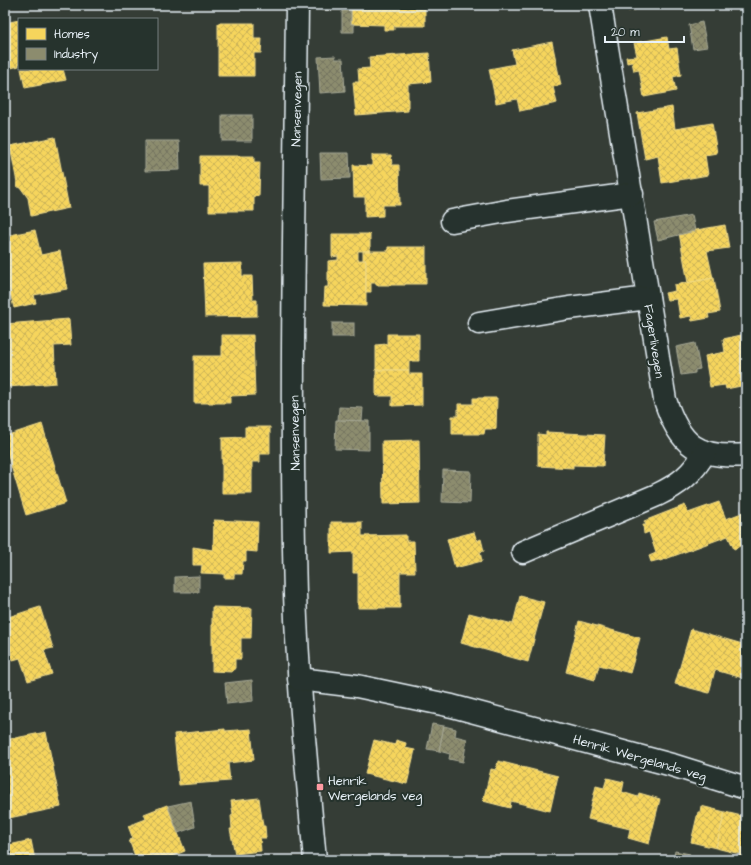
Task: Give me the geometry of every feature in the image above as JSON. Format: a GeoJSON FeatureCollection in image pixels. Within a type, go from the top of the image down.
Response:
{"type":"FeatureCollection","features":[{"type":"Feature","properties":{"kind":"street","name":"Nansenvegen"},"geometry":{"type":"LineString","coordinates":[[297,5],[293,412],[295,594],[299,679],[315,860]]}},
{"type":"Feature","properties":{"kind":"street","name":"Fagerlivegen"},"geometry":{"type":"LineString","coordinates":[[600,5],[665,400],[670,416],[677,429],[696,449],[705,452]]}},
{"type":"Feature","properties":{"kind":"street"},"geometry":{"type":"LineString","coordinates":[[452,220],[632,194]]}},
{"type":"Feature","properties":{"kind":"street"},"geometry":{"type":"LineString","coordinates":[[479,323],[568,308],[648,298]]}},
{"type":"Feature","properties":{"kind":"street"},"geometry":{"type":"LineString","coordinates":[[523,552],[678,485],[689,475],[705,452],[726,456],[746,455]]}},
{"type":"Feature","properties":{"kind":"street","name":"Henrik Wergelands veg"},"geometry":{"type":"LineString","coordinates":[[299,679],[357,686],[452,706],[672,765],[746,788]]}},
{"type":"Feature","properties":{"kind":"building: Homes"},"geometry":{"type":"Polygon","coordinates":[[[351,5],[425,5],[425,26],[394,26],[394,30],[384,30],[384,25],[351,24],[351,5]]]}},
{"type":"Feature","properties":{"kind":"building: Homes"},"geometry":{"type":"Polygon","coordinates":[[[620,5],[661,5],[628,11],[627,7],[620,8],[620,5]]]}},
{"type":"Feature","properties":{"kind":"building: Homes"},"geometry":{"type":"Polygon","coordinates":[[[18,20],[18,66],[7,69],[5,59],[5,23],[18,20]]]}},
{"type":"Feature","properties":{"kind":"building: Homes"},"geometry":{"type":"Polygon","coordinates":[[[218,23],[254,23],[254,39],[262,39],[261,53],[254,53],[254,76],[218,76],[218,23]]]}},
{"type":"Feature","properties":{"kind":"building: Homes"},"geometry":{"type":"Polygon","coordinates":[[[667,37],[669,49],[677,48],[681,75],[673,77],[676,91],[644,97],[639,70],[634,71],[632,62],[627,63],[626,57],[637,56],[634,43],[667,37]]]}},
{"type":"Feature","properties":{"kind":"building: Homes"},"geometry":{"type":"Polygon","coordinates":[[[552,42],[561,85],[553,87],[557,103],[520,111],[517,99],[496,103],[489,69],[515,64],[512,50],[552,42]]]}},
{"type":"Feature","properties":{"kind":"building: Homes"},"geometry":{"type":"Polygon","coordinates":[[[429,53],[431,82],[408,84],[408,111],[356,115],[353,82],[359,82],[358,69],[370,68],[369,57],[429,53]]]}},
{"type":"Feature","properties":{"kind":"building: Homes"},"geometry":{"type":"Polygon","coordinates":[[[21,70],[63,70],[66,80],[25,88],[21,70]]]}},
{"type":"Feature","properties":{"kind":"building: Homes"},"geometry":{"type":"Polygon","coordinates":[[[672,107],[675,129],[712,123],[717,153],[705,155],[708,175],[662,183],[658,156],[645,159],[637,113],[672,107]]]}},
{"type":"Feature","properties":{"kind":"building: Homes"},"geometry":{"type":"Polygon","coordinates":[[[55,137],[69,208],[31,216],[28,198],[20,187],[18,188],[10,146],[55,137]]]}},
{"type":"Feature","properties":{"kind":"building: Homes"},"geometry":{"type":"Polygon","coordinates":[[[372,155],[391,155],[392,165],[399,165],[400,205],[383,205],[383,216],[365,217],[365,197],[354,197],[353,165],[372,166],[372,155]]]}},
{"type":"Feature","properties":{"kind":"building: Homes"},"geometry":{"type":"Polygon","coordinates":[[[200,156],[254,156],[254,162],[260,162],[259,196],[254,196],[254,211],[209,211],[209,186],[200,186],[200,156]]]}},
{"type":"Feature","properties":{"kind":"building: Homes"},"geometry":{"type":"Polygon","coordinates":[[[725,225],[729,248],[707,251],[713,278],[688,283],[679,233],[725,225]]]}},
{"type":"Feature","properties":{"kind":"building: Homes"},"geometry":{"type":"Polygon","coordinates":[[[35,230],[41,255],[60,251],[67,289],[34,295],[36,303],[14,308],[5,274],[5,236],[35,230]]]}},
{"type":"Feature","properties":{"kind":"building: Homes"},"geometry":{"type":"Polygon","coordinates":[[[332,234],[370,234],[370,251],[358,251],[358,260],[366,260],[366,306],[324,305],[325,287],[328,287],[328,261],[338,260],[338,256],[332,257],[332,234]]]}},
{"type":"Feature","properties":{"kind":"building: Homes"},"geometry":{"type":"Polygon","coordinates":[[[388,247],[426,247],[426,284],[376,285],[376,283],[371,283],[371,292],[366,292],[366,260],[363,260],[363,251],[388,251],[388,247]]]}},
{"type":"Feature","properties":{"kind":"building: Homes"},"geometry":{"type":"Polygon","coordinates":[[[242,263],[242,276],[252,276],[253,300],[257,300],[257,316],[205,317],[203,264],[242,263]]]}},
{"type":"Feature","properties":{"kind":"building: Homes"},"geometry":{"type":"Polygon","coordinates":[[[714,278],[720,312],[708,314],[709,318],[692,321],[691,316],[680,318],[677,299],[667,300],[665,293],[675,291],[674,285],[714,278]]]}},
{"type":"Feature","properties":{"kind":"building: Homes"},"geometry":{"type":"Polygon","coordinates":[[[69,319],[71,345],[54,346],[56,383],[8,387],[5,324],[69,319]]]}},
{"type":"Feature","properties":{"kind":"building: Homes"},"geometry":{"type":"Polygon","coordinates":[[[387,334],[419,334],[419,361],[409,361],[409,370],[376,370],[376,345],[387,344],[387,334]]]}},
{"type":"Feature","properties":{"kind":"building: Homes"},"geometry":{"type":"Polygon","coordinates":[[[746,334],[746,385],[726,389],[725,385],[710,387],[705,356],[725,352],[723,339],[746,334]]]}},
{"type":"Feature","properties":{"kind":"building: Homes"},"geometry":{"type":"Polygon","coordinates":[[[222,335],[253,335],[255,395],[230,396],[230,403],[194,403],[194,356],[222,356],[222,335]]]}},
{"type":"Feature","properties":{"kind":"building: Homes"},"geometry":{"type":"Polygon","coordinates":[[[376,370],[409,370],[409,374],[422,374],[422,405],[392,406],[392,396],[376,396],[376,370]]]}},
{"type":"Feature","properties":{"kind":"building: Homes"},"geometry":{"type":"Polygon","coordinates":[[[473,398],[497,398],[496,429],[485,429],[484,434],[452,434],[452,416],[458,416],[458,404],[473,404],[473,398]]]}},
{"type":"Feature","properties":{"kind":"building: Homes"},"geometry":{"type":"Polygon","coordinates":[[[42,424],[66,503],[26,515],[5,446],[5,436],[42,424]]]}},
{"type":"Feature","properties":{"kind":"building: Homes"},"geometry":{"type":"Polygon","coordinates":[[[245,427],[270,427],[270,454],[260,454],[260,462],[252,462],[252,494],[222,494],[222,438],[245,437],[245,427]]]}},
{"type":"Feature","properties":{"kind":"building: Homes"},"geometry":{"type":"Polygon","coordinates":[[[546,432],[605,435],[603,466],[573,465],[573,468],[538,466],[538,434],[546,435],[546,432]]]}},
{"type":"Feature","properties":{"kind":"building: Homes"},"geometry":{"type":"Polygon","coordinates":[[[419,440],[420,503],[383,504],[382,441],[419,440]]]}},
{"type":"Feature","properties":{"kind":"building: Homes"},"geometry":{"type":"Polygon","coordinates":[[[719,502],[726,519],[744,512],[746,518],[746,543],[734,549],[728,536],[660,561],[651,562],[649,556],[656,553],[649,532],[644,534],[643,525],[646,525],[644,521],[685,505],[688,513],[719,502]]]}},
{"type":"Feature","properties":{"kind":"building: Homes"},"geometry":{"type":"Polygon","coordinates":[[[214,520],[258,522],[257,552],[246,551],[246,561],[243,561],[242,574],[234,574],[234,578],[224,578],[224,574],[201,573],[202,565],[193,565],[193,547],[213,550],[214,520]]]}},
{"type":"Feature","properties":{"kind":"building: Homes"},"geometry":{"type":"Polygon","coordinates":[[[331,522],[362,522],[362,536],[406,535],[406,541],[414,541],[415,572],[400,572],[400,608],[358,608],[358,573],[353,573],[353,552],[331,553],[331,522]]]}},
{"type":"Feature","properties":{"kind":"building: Homes"},"geometry":{"type":"Polygon","coordinates":[[[474,532],[477,541],[481,539],[484,551],[480,552],[482,561],[455,568],[447,539],[474,532]]]}},
{"type":"Feature","properties":{"kind":"building: Homes"},"geometry":{"type":"Polygon","coordinates":[[[520,596],[544,602],[528,662],[461,643],[469,613],[513,624],[520,596]]]}},
{"type":"Feature","properties":{"kind":"building: Homes"},"geometry":{"type":"Polygon","coordinates":[[[40,607],[53,648],[44,650],[52,674],[28,681],[20,658],[13,660],[5,634],[5,618],[40,607]]]}},
{"type":"Feature","properties":{"kind":"building: Homes"},"geometry":{"type":"Polygon","coordinates":[[[212,607],[252,608],[251,638],[241,638],[241,659],[235,659],[235,668],[232,672],[212,671],[212,607]]]}},
{"type":"Feature","properties":{"kind":"building: Homes"},"geometry":{"type":"Polygon","coordinates":[[[579,621],[640,638],[630,673],[599,665],[595,680],[566,672],[579,621]]]}},
{"type":"Feature","properties":{"kind":"building: Homes"},"geometry":{"type":"Polygon","coordinates":[[[691,629],[746,645],[746,679],[715,670],[709,693],[675,684],[691,629]]]}},
{"type":"Feature","properties":{"kind":"building: Homes"},"geometry":{"type":"Polygon","coordinates":[[[225,729],[225,731],[251,729],[254,760],[228,763],[230,781],[179,785],[174,734],[225,729]]]}},
{"type":"Feature","properties":{"kind":"building: Homes"},"geometry":{"type":"Polygon","coordinates":[[[46,732],[61,807],[9,818],[5,797],[5,740],[46,732]]]}},
{"type":"Feature","properties":{"kind":"building: Homes"},"geometry":{"type":"Polygon","coordinates":[[[374,740],[395,745],[396,740],[406,743],[405,748],[415,750],[407,784],[365,774],[374,740]]]}},
{"type":"Feature","properties":{"kind":"building: Homes"},"geometry":{"type":"Polygon","coordinates":[[[498,761],[558,776],[550,811],[511,801],[510,808],[483,801],[491,769],[496,770],[498,761]]]}},
{"type":"Feature","properties":{"kind":"building: Homes"},"geometry":{"type":"Polygon","coordinates":[[[607,778],[624,782],[622,792],[638,797],[639,793],[660,799],[649,844],[628,838],[630,829],[588,819],[596,786],[604,788],[607,778]]]}},
{"type":"Feature","properties":{"kind":"building: Homes"},"geometry":{"type":"Polygon","coordinates":[[[259,798],[266,838],[260,838],[261,851],[235,854],[230,829],[232,829],[231,816],[233,815],[231,801],[259,798]]]}},
{"type":"Feature","properties":{"kind":"building: Homes"},"geometry":{"type":"Polygon","coordinates":[[[167,805],[185,851],[163,860],[141,860],[139,854],[135,856],[129,840],[133,839],[128,826],[146,819],[144,814],[167,805]]]}},
{"type":"Feature","properties":{"kind":"building: Homes"},"geometry":{"type":"Polygon","coordinates":[[[701,806],[725,812],[716,848],[691,842],[698,812],[700,812],[701,806]]]}},
{"type":"Feature","properties":{"kind":"building: Homes"},"geometry":{"type":"Polygon","coordinates":[[[725,812],[746,817],[746,860],[739,858],[740,854],[716,848],[725,812]]]}},
{"type":"Feature","properties":{"kind":"building: Homes"},"geometry":{"type":"Polygon","coordinates":[[[31,840],[35,860],[5,860],[5,846],[31,840]]]}},
{"type":"Feature","properties":{"kind":"building: Homes"},"geometry":{"type":"Polygon","coordinates":[[[383,858],[383,860],[356,860],[356,859],[383,858]]]}},
{"type":"Feature","properties":{"kind":"building: Industry"},"geometry":{"type":"Polygon","coordinates":[[[321,5],[351,5],[351,24],[354,24],[354,32],[342,32],[342,10],[321,10],[321,5]]]}},
{"type":"Feature","properties":{"kind":"building: Industry"},"geometry":{"type":"Polygon","coordinates":[[[689,5],[706,5],[690,8],[689,5]]]}},
{"type":"Feature","properties":{"kind":"building: Industry"},"geometry":{"type":"Polygon","coordinates":[[[702,22],[707,47],[693,49],[689,25],[702,22]]]}},
{"type":"Feature","properties":{"kind":"building: Industry"},"geometry":{"type":"Polygon","coordinates":[[[746,50],[746,67],[745,67],[740,52],[746,50]]]}},
{"type":"Feature","properties":{"kind":"building: Industry"},"geometry":{"type":"Polygon","coordinates":[[[335,56],[335,59],[343,59],[345,91],[320,93],[318,57],[335,56]]]}},
{"type":"Feature","properties":{"kind":"building: Industry"},"geometry":{"type":"Polygon","coordinates":[[[222,115],[252,115],[252,141],[222,141],[222,115]]]}},
{"type":"Feature","properties":{"kind":"building: Industry"},"geometry":{"type":"Polygon","coordinates":[[[145,141],[179,141],[180,170],[145,171],[145,141]]]}},
{"type":"Feature","properties":{"kind":"building: Industry"},"geometry":{"type":"Polygon","coordinates":[[[320,153],[349,153],[350,178],[321,179],[320,153]]]}},
{"type":"Feature","properties":{"kind":"building: Industry"},"geometry":{"type":"Polygon","coordinates":[[[692,215],[695,231],[658,240],[654,222],[692,215]]]}},
{"type":"Feature","properties":{"kind":"building: Industry"},"geometry":{"type":"Polygon","coordinates":[[[332,323],[354,323],[354,337],[332,337],[332,323]]]}},
{"type":"Feature","properties":{"kind":"building: Industry"},"geometry":{"type":"Polygon","coordinates":[[[695,343],[700,369],[695,370],[695,373],[681,375],[676,347],[695,343]]]}},
{"type":"Feature","properties":{"kind":"building: Industry"},"geometry":{"type":"Polygon","coordinates":[[[339,407],[363,408],[362,421],[338,420],[339,407]]]}},
{"type":"Feature","properties":{"kind":"building: Industry"},"geometry":{"type":"Polygon","coordinates":[[[336,420],[369,421],[369,450],[335,449],[336,420]]]}},
{"type":"Feature","properties":{"kind":"building: Industry"},"geometry":{"type":"Polygon","coordinates":[[[443,470],[471,471],[470,503],[442,502],[443,470]]]}},
{"type":"Feature","properties":{"kind":"building: Industry"},"geometry":{"type":"Polygon","coordinates":[[[199,576],[199,592],[175,592],[175,577],[199,576]]]}},
{"type":"Feature","properties":{"kind":"building: Industry"},"geometry":{"type":"Polygon","coordinates":[[[252,680],[253,701],[227,704],[225,683],[252,680]]]}},
{"type":"Feature","properties":{"kind":"building: Industry"},"geometry":{"type":"Polygon","coordinates":[[[432,724],[444,726],[439,751],[427,749],[432,724]]]}},
{"type":"Feature","properties":{"kind":"building: Industry"},"geometry":{"type":"Polygon","coordinates":[[[444,726],[456,729],[455,736],[467,739],[463,762],[449,759],[450,754],[439,751],[444,726]]]}},
{"type":"Feature","properties":{"kind":"building: Industry"},"geometry":{"type":"Polygon","coordinates":[[[191,801],[195,827],[178,833],[168,806],[191,801]]]}},
{"type":"Feature","properties":{"kind":"building: Industry"},"geometry":{"type":"Polygon","coordinates":[[[675,851],[690,854],[689,860],[673,860],[675,851]]]}},
{"type":"Feature","properties":{"kind":"place","name":"Henrik Wergelands veg"},"geometry":{"type":"Point","coordinates":[320,787]}}]}
